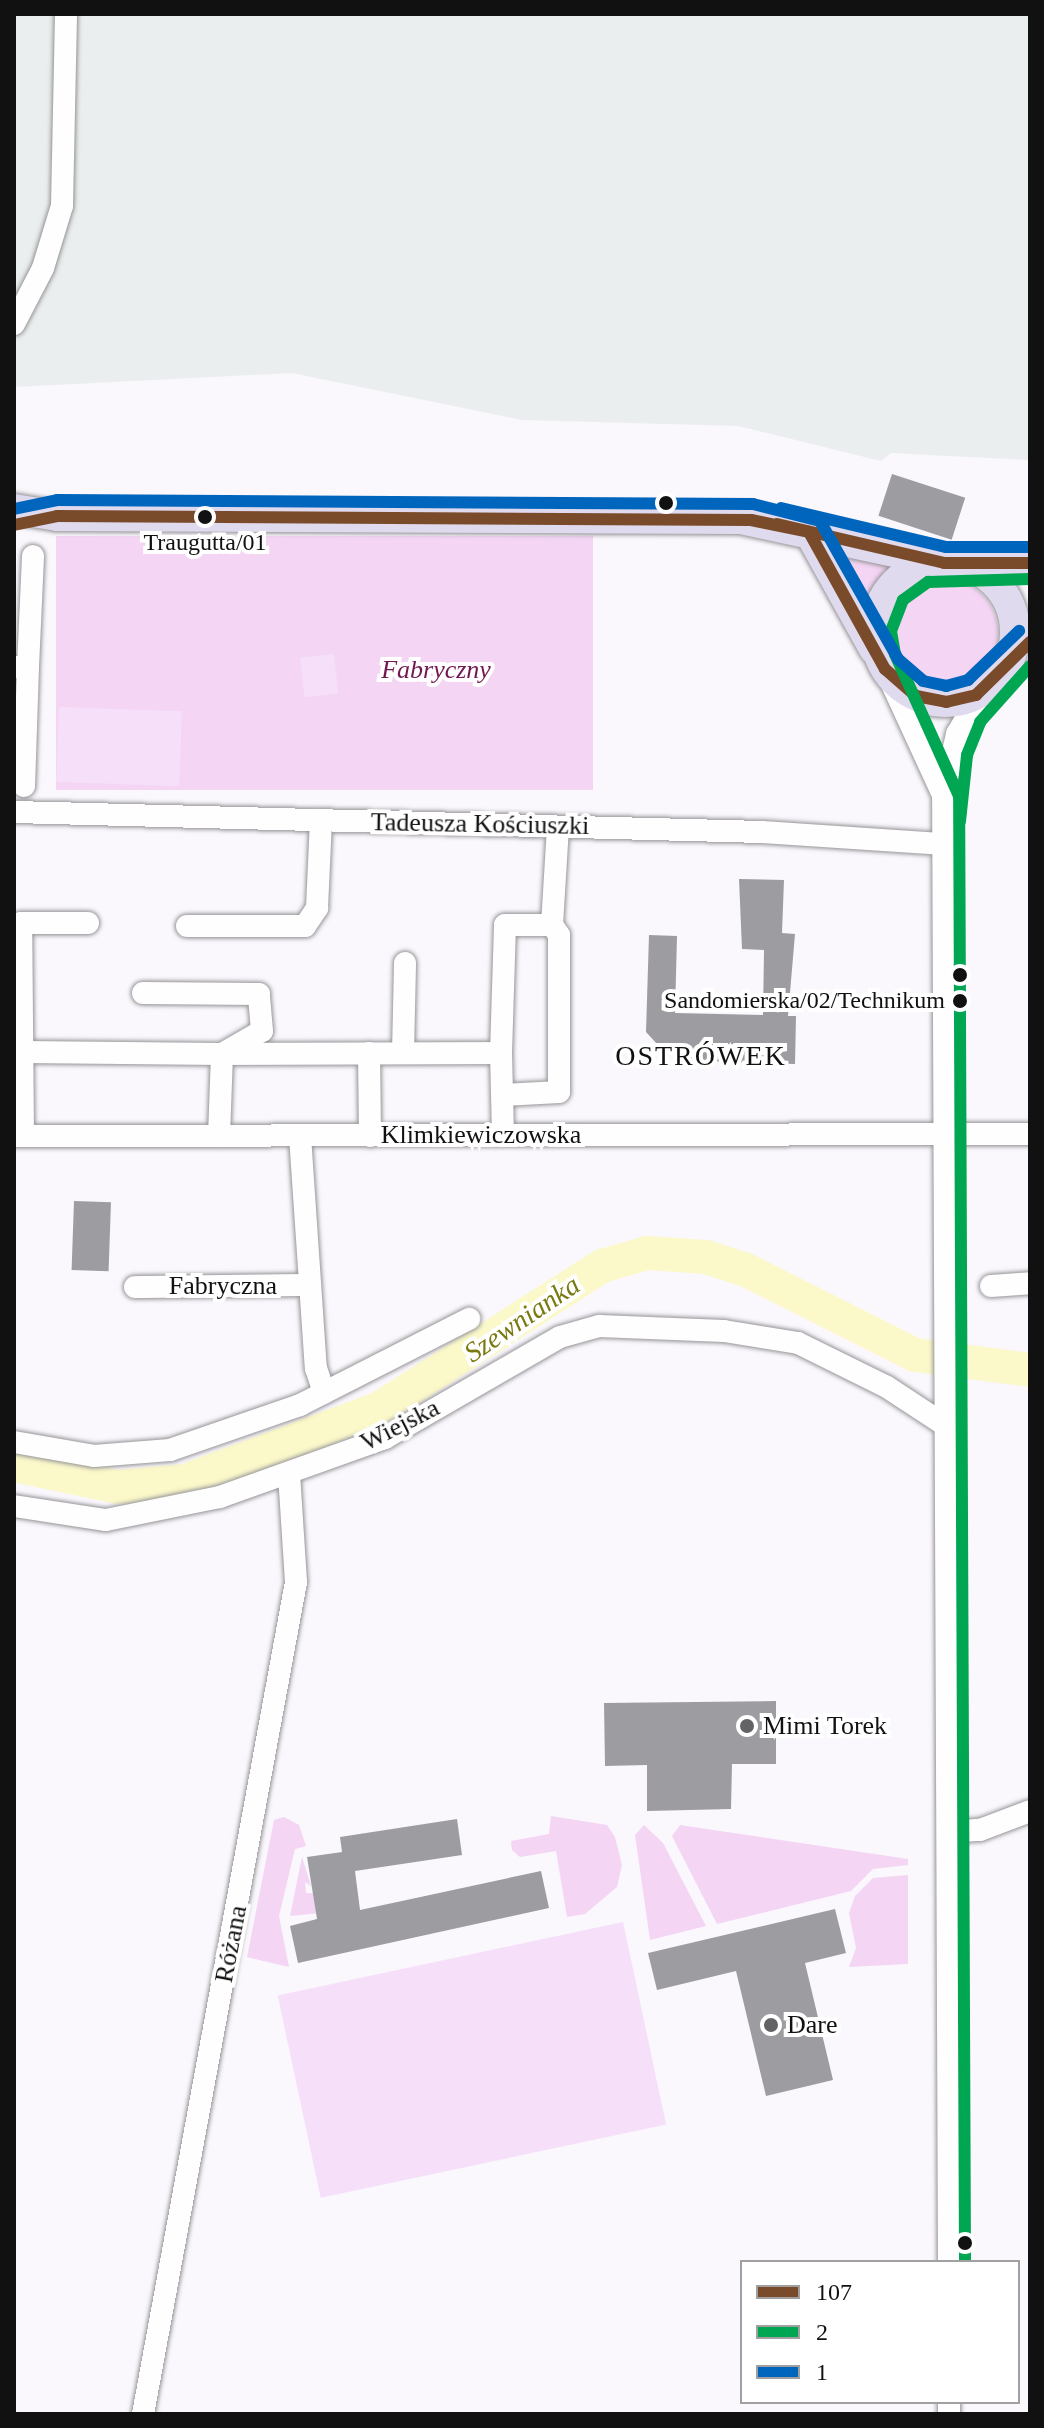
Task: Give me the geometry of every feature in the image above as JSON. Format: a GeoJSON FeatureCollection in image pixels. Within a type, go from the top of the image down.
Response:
{"type":"FeatureCollection","features":[{"type":"Feature","properties":{"kind":"main road"},"geometry":{"type":"LineString","coordinates":[[14,509],[57,516],[720,518],[809,532],[954,563],[1030,563]]}},
{"type":"Feature","properties":{"kind":"main road"},"geometry":{"type":"LineString","coordinates":[[14,525],[57,516]]}},
{"type":"Feature","properties":{"kind":"main road"},"geometry":{"type":"LineString","coordinates":[[809,532],[883,664],[926,700],[957,702],[981,693],[1030,642]]}},
{"type":"Feature","properties":{"kind":"main road"},"geometry":{"type":"LineString","coordinates":[[883,664],[875,629],[884,599],[905,575],[954,563],[992,581],[1010,606],[1015,637],[1006,667]]}},
{"type":"Feature","properties":{"kind":"street"},"geometry":{"type":"LineString","coordinates":[[14,324],[43,268],[62,206],[66,14]]}},
{"type":"Feature","properties":{"kind":"street"},"geometry":{"type":"LineString","coordinates":[[24,786],[21,667],[33,556]]}},
{"type":"Feature","properties":{"kind":"street"},"geometry":{"type":"LineString","coordinates":[[883,664],[943,796]]}},
{"type":"Feature","properties":{"kind":"street"},"geometry":{"type":"LineString","coordinates":[[949,2260],[949,1328],[943,796],[957,734],[981,693]]}},
{"type":"Feature","properties":{"kind":"street","name":"Tadeusza Kościuszki"},"geometry":{"type":"LineString","coordinates":[[14,812],[558,827],[945,844]]}},
{"type":"Feature","properties":{"kind":"street"},"geometry":{"type":"LineString","coordinates":[[187,926],[305,926],[317,908],[321,820]]}},
{"type":"Feature","properties":{"kind":"street"},"geometry":{"type":"LineString","coordinates":[[503,1095],[559,1092],[559,935],[552,925],[558,827]]}},
{"type":"Feature","properties":{"kind":"street"},"geometry":{"type":"LineString","coordinates":[[19,1136],[23,1052],[18,923],[88,923]]}},
{"type":"Feature","properties":{"kind":"street"},"geometry":{"type":"LineString","coordinates":[[503,1135],[501,1053],[505,925],[552,925]]}},
{"type":"Feature","properties":{"kind":"street"},"geometry":{"type":"LineString","coordinates":[[403,1053],[405,963]]}},
{"type":"Feature","properties":{"kind":"street"},"geometry":{"type":"LineString","coordinates":[[143,993],[259,994],[262,1031],[222,1054]]}},
{"type":"Feature","properties":{"kind":"street"},"geometry":{"type":"LineString","coordinates":[[23,1052],[501,1053]]}},
{"type":"Feature","properties":{"kind":"street"},"geometry":{"type":"LineString","coordinates":[[369,1053],[370,1136]]}},
{"type":"Feature","properties":{"kind":"street"},"geometry":{"type":"LineString","coordinates":[[219,1136],[222,1054]]}},
{"type":"Feature","properties":{"kind":"street","name":"Klimkiewiczowska"},"geometry":{"type":"LineString","coordinates":[[19,1136],[1030,1134]]}},
{"type":"Feature","properties":{"kind":"street","name":"Fabryczna"},"geometry":{"type":"LineString","coordinates":[[300,1136],[310,1285],[324,1393]]}},
{"type":"Feature","properties":{"kind":"street"},"geometry":{"type":"LineString","coordinates":[[991,1286],[1030,1283]]}},
{"type":"Feature","properties":{"kind":"street","name":"Fabryczna"},"geometry":{"type":"LineString","coordinates":[[135,1287],[310,1285]]}},
{"type":"Feature","properties":{"kind":"street"},"geometry":{"type":"LineString","coordinates":[[14,1442],[94,1456],[170,1450],[324,1393],[469,1319]]}},
{"type":"Feature","properties":{"kind":"street","name":"Wiejska"},"geometry":{"type":"LineString","coordinates":[[14,1506],[106,1520],[179,1509],[385,1438],[560,1337],[599,1326],[736,1332],[798,1343],[887,1387],[948,1427]]}},
{"type":"Feature","properties":{"kind":"street","name":"Różana"},"geometry":{"type":"LineString","coordinates":[[143,2414],[296,1582],[289,1473]]}},
{"type":"Feature","properties":{"kind":"street"},"geometry":{"type":"LineString","coordinates":[[949,1832],[980,1830],[1030,1811]]}},
{"type":"Feature","properties":{"kind":"shaded area"},"geometry":{"type":"Polygon","coordinates":[[[14,14],[1030,14],[1030,460],[891,453],[881,461],[738,426],[522,420],[292,373],[14,387],[14,14]]]}},
{"type":"Feature","properties":{"kind":"shaded area"},"geometry":{"type":"Polygon","coordinates":[[[334,654],[338,694],[304,697],[300,658],[334,654]]]}},
{"type":"Feature","properties":{"kind":"shaded area"},"geometry":{"type":"Polygon","coordinates":[[[59,707],[182,711],[179,786],[56,782],[59,707]]]}},
{"type":"Feature","properties":{"kind":"shaded area"},"geometry":{"type":"Polygon","coordinates":[[[623,1922],[666,2124],[321,2198],[278,1995],[623,1922]]]}},
{"type":"Feature","properties":{"kind":"green space","name":"Fabryczny"},"geometry":{"type":"Polygon","coordinates":[[[56,536],[593,536],[593,790],[56,790],[56,536]]]}},
{"type":"Feature","properties":{"kind":"green space"},"geometry":{"type":"Polygon","coordinates":[[[840,555],[894,567],[865,603],[840,555]]]}},
{"type":"Feature","properties":{"kind":"green space"},"geometry":{"type":"Polygon","coordinates":[[[944,579],[965,583],[982,595],[994,612],[998,633],[994,654],[982,671],[965,683],[944,687],[923,683],[906,671],[894,654],[890,633],[894,612],[906,595],[923,583],[944,579]]]}},
{"type":"Feature","properties":{"kind":"green space"},"geometry":{"type":"Polygon","coordinates":[[[551,1816],[607,1825],[615,1837],[622,1865],[617,1887],[585,1914],[567,1917],[556,1851],[520,1857],[512,1850],[511,1841],[549,1834],[551,1816]]]}},
{"type":"Feature","properties":{"kind":"green space"},"geometry":{"type":"Polygon","coordinates":[[[284,1817],[299,1825],[306,1846],[295,1849],[279,1916],[289,1967],[247,1957],[274,1820],[284,1817]]]}},
{"type":"Feature","properties":{"kind":"green space"},"geometry":{"type":"Polygon","coordinates":[[[644,1825],[663,1843],[706,1926],[650,1940],[635,1835],[644,1825]]]}},
{"type":"Feature","properties":{"kind":"green space"},"geometry":{"type":"Polygon","coordinates":[[[680,1825],[908,1859],[908,1865],[873,1869],[851,1891],[717,1924],[672,1836],[680,1825]]]}},
{"type":"Feature","properties":{"kind":"green space"},"geometry":{"type":"Polygon","coordinates":[[[302,1857],[311,1886],[305,1882],[306,1893],[332,1894],[340,1911],[290,1916],[302,1857]]]}},
{"type":"Feature","properties":{"kind":"green space"},"geometry":{"type":"Polygon","coordinates":[[[908,1875],[908,1964],[849,1967],[856,1948],[849,1913],[855,1896],[873,1878],[908,1875]]]}},
{"type":"Feature","properties":{"kind":"building"},"geometry":{"type":"Polygon","coordinates":[[[892,474],[965,498],[952,540],[878,516],[892,474]]]}},
{"type":"Feature","properties":{"kind":"building"},"geometry":{"type":"Polygon","coordinates":[[[739,879],[784,880],[782,933],[795,934],[788,1016],[796,1016],[795,1064],[676,1060],[676,1045],[658,1045],[646,1032],[649,935],[677,936],[675,1013],[763,1015],[764,950],[742,949],[739,879]]]}},
{"type":"Feature","properties":{"kind":"building"},"geometry":{"type":"Polygon","coordinates":[[[74,1201],[111,1202],[109,1271],[72,1270],[74,1201]]]}},
{"type":"Feature","properties":{"kind":"building"},"geometry":{"type":"Polygon","coordinates":[[[776,1701],[776,1764],[732,1764],[731,1809],[647,1811],[647,1765],[605,1766],[604,1703],[776,1701]]]}},
{"type":"Feature","properties":{"kind":"building"},"geometry":{"type":"Polygon","coordinates":[[[457,1819],[462,1855],[355,1871],[360,1910],[541,1871],[549,1908],[298,1963],[290,1926],[317,1919],[307,1857],[342,1852],[340,1837],[457,1819]]]}},
{"type":"Feature","properties":{"kind":"building"},"geometry":{"type":"Polygon","coordinates":[[[835,1909],[846,1953],[805,1963],[833,2080],[766,2096],[736,1971],[657,1990],[648,1953],[835,1909]]]}},
{"type":"Feature","properties":{"kind":"waterway","name":"Szewnianka"},"geometry":{"type":"LineString","coordinates":[[14,1465],[118,1487],[185,1481],[380,1408],[602,1266],[647,1253],[706,1257],[744,1269],[915,1355],[1030,1370]]}},
{"type":"Feature","properties":{"kind":"transit line","name":"1"},"geometry":{"type":"LineString","coordinates":[[14,509],[57,500],[753,504],[820,521],[898,659],[923,681],[946,686],[968,680],[1019,631]]}},
{"type":"Feature","properties":{"kind":"transit line","name":"1"},"geometry":{"type":"LineString","coordinates":[[781,508],[946,547],[1030,547]]}},
{"type":"Feature","properties":{"kind":"transit line","name":"107"},"geometry":{"type":"LineString","coordinates":[[14,525],[57,516],[751,520],[809,532],[885,669],[916,696],[946,702],[976,695],[1030,642]]}},
{"type":"Feature","properties":{"kind":"transit line","name":"107"},"geometry":{"type":"LineString","coordinates":[[777,524],[944,563],[1030,563]]}},
{"type":"Feature","properties":{"kind":"transit line","name":"2"},"geometry":{"type":"LineString","coordinates":[[965,2260],[959,796],[895,654],[891,631],[903,600],[928,582],[1030,579]]}},
{"type":"Feature","properties":{"kind":"transit line","name":"2"},"geometry":{"type":"LineString","coordinates":[[960,821],[967,755],[980,722],[1030,666]]}},
{"type":"Feature","properties":{"kind":"place","name":"Traugutta/01"},"geometry":{"type":"Point","coordinates":[205,517]}},
{"type":"Feature","properties":{"kind":"place","name":"Sandomierska/02/Technikum"},"geometry":{"type":"Point","coordinates":[960,1001]}},
{"type":"Feature","properties":{"kind":"place","name":"Mimi Torek"},"geometry":{"type":"Point","coordinates":[747,1726]}},
{"type":"Feature","properties":{"kind":"place","name":"Dare"},"geometry":{"type":"Point","coordinates":[771,2025]}},
{"type":"Feature","properties":{"kind":"district","name":"OSTRÓWEK"},"geometry":{"type":"Point","coordinates":[701,1056]}}]}
